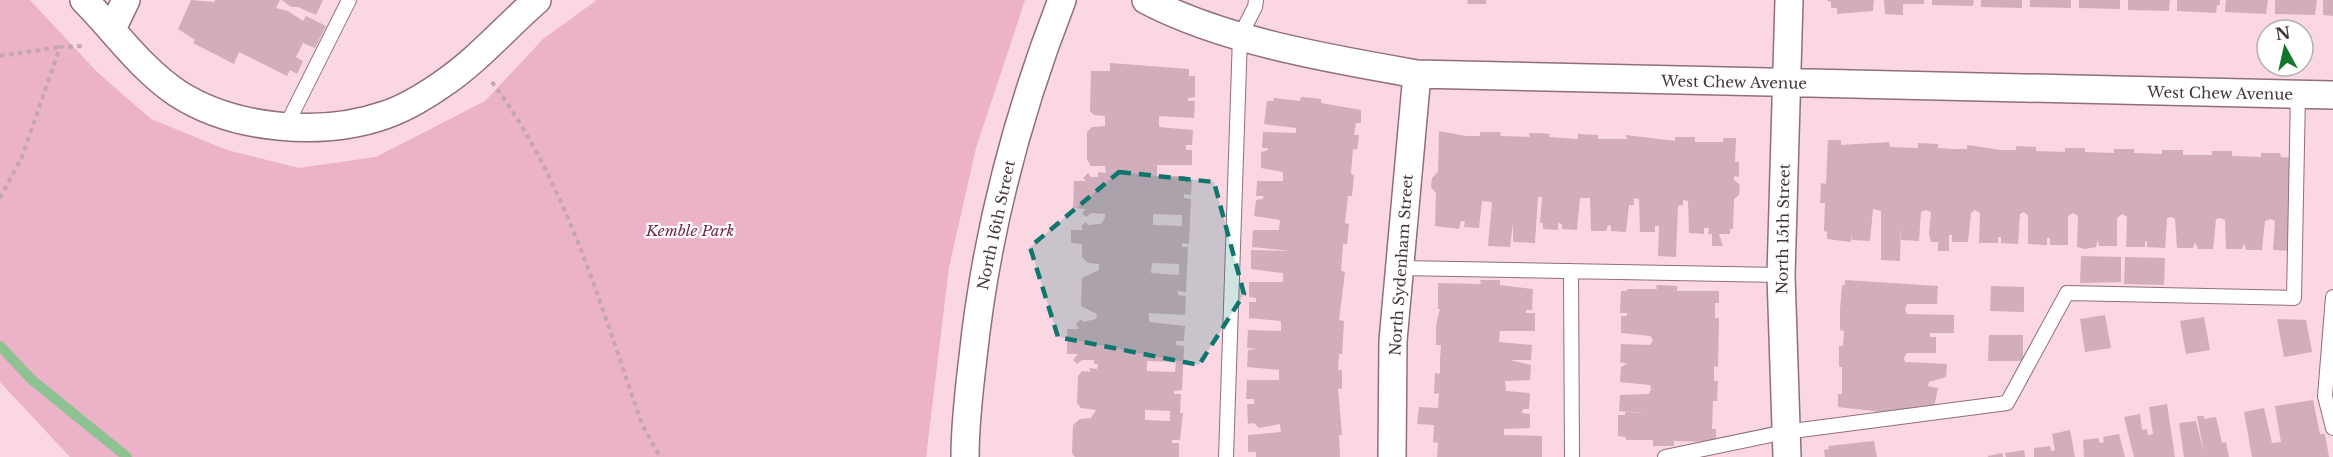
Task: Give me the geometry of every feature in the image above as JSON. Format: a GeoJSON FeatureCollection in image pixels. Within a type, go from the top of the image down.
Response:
{"type":"FeatureCollection","features":[{"type":"Feature","properties":{"kind":"street"},"geometry":{"type":"LineString","coordinates":[[84,0],[142,65],[179,94],[229,116],[285,128],[316,129],[385,115],[440,86],[476,59],[503,30],[537,0]]}},
{"type":"Feature","properties":{"kind":"street"},"geometry":{"type":"LineString","coordinates":[[119,37],[126,0]]}},
{"type":"Feature","properties":{"kind":"street","name":"North 16th Street"},"geometry":{"type":"LineString","coordinates":[[965,457],[965,428],[977,316],[1000,194],[1034,73],[1062,0]]}},
{"type":"Feature","properties":{"kind":"street","name":"West Chew Avenue"},"geometry":{"type":"LineString","coordinates":[[1146,0],[1240,36],[1329,58],[1417,74],[2333,95]]}},
{"type":"Feature","properties":{"kind":"street","name":"North 15th Street"},"geometry":{"type":"LineString","coordinates":[[1786,445],[1781,275],[1789,0]]}},
{"type":"Feature","properties":{"kind":"street","name":"North Sydenham Street"},"geometry":{"type":"LineString","coordinates":[[1392,457],[1393,341],[1417,74]]}},
{"type":"Feature","properties":{"kind":"lane"},"geometry":{"type":"LineString","coordinates":[[285,128],[349,0]]}},
{"type":"Feature","properties":{"kind":"lane"},"geometry":{"type":"LineString","coordinates":[[1226,457],[1240,36],[1255,7],[1256,0]]}},
{"type":"Feature","properties":{"kind":"lane"},"geometry":{"type":"LineString","coordinates":[[1665,457],[1786,445],[2007,403],[2067,293],[2294,298],[2298,94]]}},
{"type":"Feature","properties":{"kind":"lane"},"geometry":{"type":"LineString","coordinates":[[1399,268],[1781,275]]}},
{"type":"Feature","properties":{"kind":"lane"},"geometry":{"type":"LineString","coordinates":[[1571,271],[1572,457]]}},
{"type":"Feature","properties":{"kind":"lane"},"geometry":{"type":"LineString","coordinates":[[2333,297],[2325,396],[2333,428]]}},
{"type":"Feature","properties":{"kind":"path"},"geometry":{"type":"LineString","coordinates":[[0,56],[119,37]]}},
{"type":"Feature","properties":{"kind":"path"},"geometry":{"type":"LineString","coordinates":[[0,198],[22,157],[60,47]]}},
{"type":"Feature","properties":{"kind":"path"},"geometry":{"type":"LineString","coordinates":[[476,59],[521,120],[563,206],[642,424],[660,457]]}},
{"type":"Feature","properties":{"kind":"highlighted area"},"geometry":{"type":"Polygon","coordinates":[[[1119,172],[1214,182],[1244,294],[1199,365],[1058,337],[1030,247],[1119,172]]]}},
{"type":"Feature","properties":{"kind":"green space","name":"Kemble Park"},"geometry":{"type":"Polygon","coordinates":[[[0,0],[30,0],[97,72],[151,119],[227,150],[299,168],[376,157],[485,101],[543,39],[597,0],[1025,0],[976,148],[949,267],[926,457],[70,457],[0,382],[0,0]]]}},
{"type":"Feature","properties":{"kind":"building"},"geometry":{"type":"Polygon","coordinates":[[[191,0],[214,2],[215,0],[280,0],[276,8],[288,11],[303,21],[306,16],[326,26],[315,48],[303,43],[296,57],[303,61],[297,74],[290,70],[287,76],[239,52],[234,64],[193,43],[195,40],[178,29],[191,0]]]}},
{"type":"Feature","properties":{"kind":"building"},"geometry":{"type":"Polygon","coordinates":[[[282,0],[323,0],[316,15],[298,7],[291,7],[282,0]]]}},
{"type":"Feature","properties":{"kind":"building"},"geometry":{"type":"Polygon","coordinates":[[[1468,0],[1486,0],[1486,4],[1467,4],[1468,0]]]}},
{"type":"Feature","properties":{"kind":"building"},"geometry":{"type":"Polygon","coordinates":[[[1826,0],[1874,0],[1873,11],[1837,14],[1837,8],[1831,8],[1831,2],[1826,0]]]}},
{"type":"Feature","properties":{"kind":"building"},"geometry":{"type":"Polygon","coordinates":[[[1884,0],[1924,0],[1924,4],[1903,4],[1903,15],[1885,14],[1884,0]]]}},
{"type":"Feature","properties":{"kind":"building"},"geometry":{"type":"Polygon","coordinates":[[[1932,0],[1974,0],[1973,6],[1932,5],[1932,0]]]}},
{"type":"Feature","properties":{"kind":"building"},"geometry":{"type":"Polygon","coordinates":[[[1981,0],[2022,0],[2022,8],[1981,7],[1981,0]]]}},
{"type":"Feature","properties":{"kind":"building"},"geometry":{"type":"Polygon","coordinates":[[[2030,0],[2071,0],[2071,8],[2030,7],[2030,0]]]}},
{"type":"Feature","properties":{"kind":"building"},"geometry":{"type":"Polygon","coordinates":[[[2079,0],[2120,0],[2120,9],[2079,8],[2079,0]]]}},
{"type":"Feature","properties":{"kind":"building"},"geometry":{"type":"Polygon","coordinates":[[[2128,0],[2170,0],[2169,11],[2128,10],[2128,0]]]}},
{"type":"Feature","properties":{"kind":"building"},"geometry":{"type":"Polygon","coordinates":[[[2177,0],[2220,0],[2220,5],[2217,5],[2216,13],[2177,11],[2177,0]]]}},
{"type":"Feature","properties":{"kind":"building"},"geometry":{"type":"Polygon","coordinates":[[[2226,0],[2268,0],[2266,14],[2225,12],[2226,0]]]}},
{"type":"Feature","properties":{"kind":"building"},"geometry":{"type":"Polygon","coordinates":[[[2275,0],[2317,0],[2315,15],[2275,14],[2275,0]]]}},
{"type":"Feature","properties":{"kind":"building"},"geometry":{"type":"Polygon","coordinates":[[[2323,0],[2333,0],[2333,16],[2323,15],[2323,0]]]}},
{"type":"Feature","properties":{"kind":"building"},"geometry":{"type":"Polygon","coordinates":[[[1110,63],[1189,69],[1189,76],[1195,76],[1195,97],[1188,98],[1188,101],[1195,101],[1194,118],[1159,116],[1159,127],[1193,130],[1192,145],[1186,145],[1186,150],[1192,150],[1192,165],[1157,165],[1157,176],[1185,176],[1185,179],[1192,180],[1191,195],[1184,194],[1184,198],[1191,199],[1189,244],[1182,243],[1182,247],[1188,247],[1186,292],[1178,291],[1178,295],[1186,296],[1185,315],[1149,313],[1149,322],[1185,326],[1184,341],[1176,341],[1176,345],[1184,346],[1182,390],[1174,391],[1174,394],[1181,394],[1180,413],[1183,413],[1180,440],[1172,440],[1172,443],[1179,443],[1179,457],[1075,457],[1072,453],[1073,425],[1080,419],[1091,418],[1096,410],[1081,408],[1077,403],[1078,376],[1082,371],[1090,372],[1090,368],[1097,369],[1098,364],[1094,364],[1094,360],[1082,360],[1077,364],[1073,360],[1078,354],[1067,354],[1067,329],[1079,329],[1076,324],[1081,319],[1083,322],[1096,319],[1097,314],[1081,306],[1082,278],[1099,270],[1099,264],[1088,263],[1082,257],[1082,244],[1071,243],[1071,230],[1083,230],[1081,226],[1086,222],[1088,225],[1101,224],[1105,217],[1105,214],[1091,213],[1086,217],[1082,213],[1086,209],[1073,208],[1074,181],[1086,181],[1083,178],[1088,173],[1091,177],[1098,177],[1098,172],[1106,173],[1105,166],[1091,166],[1087,159],[1087,132],[1092,127],[1105,126],[1105,116],[1094,115],[1090,111],[1091,71],[1110,71],[1110,63]],[[1153,214],[1153,225],[1182,226],[1182,215],[1153,214]],[[1152,263],[1151,273],[1179,275],[1179,264],[1152,263]],[[1147,361],[1147,371],[1175,372],[1176,362],[1147,361]],[[1145,410],[1145,420],[1170,421],[1170,411],[1145,410]]]}},
{"type":"Feature","properties":{"kind":"building"},"geometry":{"type":"Polygon","coordinates":[[[1301,97],[1321,99],[1321,103],[1361,110],[1361,123],[1356,123],[1354,135],[1359,135],[1357,150],[1353,149],[1352,196],[1348,196],[1345,223],[1349,224],[1347,244],[1343,244],[1341,271],[1345,272],[1339,320],[1344,321],[1342,354],[1339,354],[1338,370],[1342,370],[1342,389],[1338,388],[1342,435],[1339,435],[1340,457],[1256,457],[1256,452],[1248,452],[1248,435],[1281,432],[1280,424],[1259,428],[1254,423],[1248,424],[1247,404],[1254,404],[1254,399],[1246,399],[1247,380],[1279,380],[1279,370],[1247,367],[1248,350],[1257,349],[1247,348],[1248,330],[1281,331],[1281,321],[1249,318],[1249,302],[1256,302],[1256,298],[1249,297],[1249,282],[1283,282],[1283,273],[1251,269],[1251,250],[1291,251],[1252,247],[1253,230],[1279,230],[1280,220],[1254,216],[1256,200],[1263,199],[1263,196],[1256,196],[1257,181],[1283,181],[1283,172],[1261,168],[1261,152],[1268,150],[1268,148],[1262,148],[1263,132],[1296,133],[1296,128],[1264,124],[1267,101],[1273,101],[1274,98],[1300,101],[1301,97]]]}},
{"type":"Feature","properties":{"kind":"building"},"geometry":{"type":"Polygon","coordinates":[[[1439,131],[1466,136],[1480,136],[1480,132],[1501,132],[1500,136],[1530,137],[1529,133],[1540,133],[1550,134],[1549,137],[1578,139],[1578,134],[1598,135],[1598,139],[1627,139],[1626,135],[1675,141],[1675,137],[1695,137],[1695,142],[1723,142],[1723,138],[1736,138],[1735,162],[1739,162],[1739,177],[1734,176],[1734,180],[1740,185],[1739,195],[1734,199],[1733,229],[1730,229],[1730,234],[1719,234],[1723,246],[1712,246],[1712,234],[1708,234],[1709,228],[1704,228],[1704,234],[1689,233],[1688,201],[1683,200],[1683,205],[1678,206],[1676,257],[1658,256],[1659,226],[1655,226],[1655,232],[1640,232],[1639,199],[1634,198],[1634,205],[1629,205],[1626,232],[1611,231],[1611,226],[1608,225],[1606,231],[1591,231],[1590,198],[1580,198],[1577,230],[1562,229],[1562,224],[1558,223],[1558,230],[1543,229],[1543,223],[1540,223],[1542,197],[1538,197],[1535,243],[1513,242],[1513,223],[1510,247],[1488,246],[1492,202],[1482,201],[1479,228],[1464,227],[1465,221],[1461,221],[1459,229],[1435,226],[1436,193],[1431,187],[1432,178],[1438,172],[1439,131]]]}},
{"type":"Feature","properties":{"kind":"building"},"geometry":{"type":"Polygon","coordinates":[[[1828,140],[1841,140],[1841,145],[1889,142],[1890,147],[1918,148],[1918,143],[1938,144],[1938,148],[1953,149],[1967,149],[1967,145],[2016,150],[2016,146],[2036,147],[2036,151],[2065,152],[2065,148],[2085,148],[2085,152],[2114,153],[2114,149],[2134,149],[2134,153],[2162,154],[2162,150],[2183,150],[2183,155],[2212,155],[2212,151],[2232,151],[2232,156],[2261,157],[2261,153],[2280,153],[2281,157],[2296,158],[2293,251],[2273,250],[2275,221],[2270,219],[2265,221],[2262,250],[2246,250],[2244,243],[2242,249],[2226,249],[2225,220],[2220,218],[2216,219],[2213,249],[2198,249],[2195,242],[2193,248],[2177,248],[2175,219],[2172,217],[2167,218],[2165,248],[2147,247],[2147,241],[2145,247],[2126,247],[2127,217],[2122,214],[2117,218],[2117,246],[2099,246],[2098,239],[2096,247],[2085,249],[2077,247],[2078,216],[2073,213],[2068,216],[2068,245],[2050,245],[2050,238],[2047,238],[2047,245],[2028,244],[2028,215],[2024,212],[2020,214],[2018,244],[2001,243],[2001,237],[1998,237],[1998,243],[1979,243],[1980,213],[1975,210],[1971,213],[1968,242],[1952,242],[1952,235],[1949,235],[1949,251],[1938,251],[1938,242],[1931,242],[1929,234],[1931,212],[1926,210],[1921,212],[1919,241],[1901,240],[1901,224],[1900,261],[1881,260],[1881,211],[1873,209],[1870,241],[1852,240],[1852,233],[1851,242],[1827,239],[1827,232],[1824,231],[1825,203],[1820,203],[1821,183],[1826,184],[1828,140]]]}},
{"type":"Feature","properties":{"kind":"building"},"geometry":{"type":"Polygon","coordinates":[[[2081,256],[2121,257],[2121,282],[2080,283],[2081,256]]]}},
{"type":"Feature","properties":{"kind":"building"},"geometry":{"type":"Polygon","coordinates":[[[2125,257],[2165,258],[2164,285],[2124,284],[2125,257]]]}},
{"type":"Feature","properties":{"kind":"building"},"geometry":{"type":"Polygon","coordinates":[[[1480,280],[1500,280],[1500,285],[1533,289],[1532,310],[1526,310],[1526,313],[1535,313],[1535,331],[1500,331],[1499,342],[1532,345],[1531,360],[1510,360],[1531,365],[1530,380],[1505,381],[1506,391],[1530,393],[1529,409],[1523,409],[1522,413],[1530,414],[1530,428],[1504,429],[1504,435],[1542,436],[1542,457],[1437,457],[1438,443],[1433,442],[1434,425],[1417,424],[1419,407],[1438,408],[1439,393],[1434,394],[1435,373],[1440,374],[1441,345],[1436,345],[1436,325],[1440,309],[1438,309],[1438,283],[1481,284],[1480,280]]]}},
{"type":"Feature","properties":{"kind":"building"},"geometry":{"type":"Polygon","coordinates":[[[1845,280],[1938,286],[1937,304],[1907,304],[1905,309],[1907,314],[1954,315],[1954,333],[1930,333],[1930,337],[1936,337],[1936,353],[1907,353],[1904,358],[1905,362],[1947,364],[1946,377],[1929,382],[1928,386],[1938,388],[1934,407],[1926,410],[1899,409],[1899,414],[1838,407],[1838,394],[1842,394],[1839,346],[1843,346],[1844,331],[1840,330],[1840,309],[1842,285],[1845,285],[1845,280]]]}},
{"type":"Feature","properties":{"kind":"building"},"geometry":{"type":"Polygon","coordinates":[[[1656,285],[1677,286],[1677,291],[1719,291],[1719,303],[1715,303],[1715,318],[1719,318],[1718,367],[1714,366],[1714,381],[1718,381],[1717,401],[1713,401],[1712,429],[1716,429],[1716,442],[1674,441],[1674,446],[1653,446],[1653,440],[1626,440],[1626,437],[1618,436],[1618,415],[1625,415],[1625,412],[1649,413],[1619,411],[1620,395],[1649,394],[1651,389],[1650,385],[1620,382],[1621,367],[1627,364],[1620,362],[1621,344],[1650,345],[1653,340],[1650,336],[1621,333],[1621,316],[1627,316],[1627,313],[1620,313],[1621,291],[1657,289],[1656,285]]]}},
{"type":"Feature","properties":{"kind":"building"},"geometry":{"type":"Polygon","coordinates":[[[1991,286],[2024,287],[2024,312],[1990,311],[1991,286]]]}},
{"type":"Feature","properties":{"kind":"building"},"geometry":{"type":"Polygon","coordinates":[[[2105,315],[2111,348],[2085,352],[2080,319],[2105,315]]]}},
{"type":"Feature","properties":{"kind":"building"},"geometry":{"type":"Polygon","coordinates":[[[2204,317],[2210,350],[2186,354],[2180,321],[2204,317]]]}},
{"type":"Feature","properties":{"kind":"building"},"geometry":{"type":"Polygon","coordinates":[[[2277,319],[2306,320],[2312,352],[2284,357],[2277,319]]]}},
{"type":"Feature","properties":{"kind":"building"},"geometry":{"type":"Polygon","coordinates":[[[1989,335],[2023,335],[2023,361],[1988,361],[1989,335]]]}},
{"type":"Feature","properties":{"kind":"building"},"geometry":{"type":"Polygon","coordinates":[[[2313,400],[2320,434],[2325,434],[2329,457],[2252,457],[2244,412],[2264,408],[2272,443],[2281,442],[2275,406],[2313,400]]]}},
{"type":"Feature","properties":{"kind":"building"},"geometry":{"type":"Polygon","coordinates":[[[2167,404],[2175,457],[2134,457],[2124,417],[2140,414],[2142,430],[2147,429],[2148,435],[2153,434],[2149,407],[2167,404]]]}},
{"type":"Feature","properties":{"kind":"building"},"geometry":{"type":"Polygon","coordinates":[[[2197,416],[2204,416],[2204,419],[2216,417],[2222,443],[2226,442],[2229,457],[2184,457],[2179,423],[2196,421],[2204,454],[2197,416]]]}},
{"type":"Feature","properties":{"kind":"building"},"geometry":{"type":"Polygon","coordinates":[[[2070,430],[2075,457],[2034,457],[2034,448],[2050,446],[2051,451],[2055,450],[2052,434],[2070,430]]]}},
{"type":"Feature","properties":{"kind":"building"},"geometry":{"type":"Polygon","coordinates":[[[2119,434],[2125,457],[2084,457],[2083,440],[2098,438],[2100,443],[2104,442],[2103,437],[2119,434]]]}},
{"type":"Feature","properties":{"kind":"building"},"geometry":{"type":"Polygon","coordinates":[[[1874,441],[1877,457],[1825,457],[1824,450],[1829,449],[1828,446],[1874,441]]]}},
{"type":"Feature","properties":{"kind":"building"},"geometry":{"type":"Polygon","coordinates":[[[2024,450],[2025,457],[2006,457],[2005,453],[2024,450]]]}},
{"type":"Feature","properties":{"kind":"building"},"geometry":{"type":"Polygon","coordinates":[[[2002,453],[2003,457],[1988,457],[1988,456],[2002,453]]]}},
{"type":"Feature","properties":{"kind":"waterway"},"geometry":{"type":"LineString","coordinates":[[0,346],[32,380],[127,457]]}}]}
